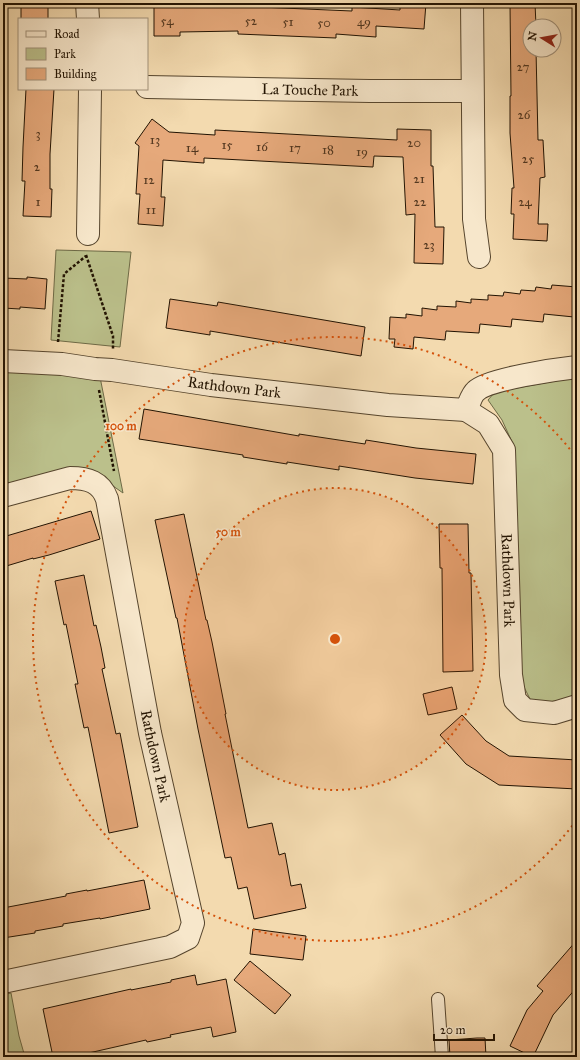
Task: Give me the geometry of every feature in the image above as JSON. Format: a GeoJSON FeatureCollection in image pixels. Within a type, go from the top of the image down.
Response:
{"type":"FeatureCollection","features":[{"type":"Feature","properties":{"kind":"street"},"geometry":{"type":"LineString","coordinates":[[87,3],[88,18]]}},
{"type":"Feature","properties":{"kind":"street"},"geometry":{"type":"LineString","coordinates":[[472,3],[474,219],[479,256]]}},
{"type":"Feature","properties":{"kind":"street","name":"La Touche Park"},"geometry":{"type":"LineString","coordinates":[[148,87],[370,91],[472,91]]}},
{"type":"Feature","properties":{"kind":"street"},"geometry":{"type":"LineString","coordinates":[[88,234],[90,90]]}},
{"type":"Feature","properties":{"kind":"street","name":"Rathdown Park"},"geometry":{"type":"LineString","coordinates":[[3,361],[57,364],[103,369],[219,386],[388,405],[466,410],[488,424],[504,450],[511,675],[515,700],[525,710],[554,713],[577,706]]}},
{"type":"Feature","properties":{"kind":"street"},"geometry":{"type":"LineString","coordinates":[[466,410],[476,391],[493,382],[577,367]]}},
{"type":"Feature","properties":{"kind":"street"},"geometry":{"type":"LineString","coordinates":[[3,496],[70,478],[89,480],[97,484],[104,491]]}},
{"type":"Feature","properties":{"kind":"street","name":"Rathdown Park"},"geometry":{"type":"LineString","coordinates":[[3,982],[170,947],[188,938],[193,923],[150,733],[107,499],[104,491]]}},
{"type":"Feature","properties":{"kind":"lane"},"geometry":{"type":"LineString","coordinates":[[438,999],[442,1057]]}},
{"type":"Feature","properties":{"kind":"path"},"geometry":{"type":"LineString","coordinates":[[88,234],[86,256],[113,336],[103,369],[117,488],[104,491]]}},
{"type":"Feature","properties":{"kind":"path"},"geometry":{"type":"LineString","coordinates":[[57,364],[64,274],[86,256]]}},
{"type":"Feature","properties":{"kind":"green space"},"geometry":{"type":"Polygon","coordinates":[[[56,250],[131,252],[120,347],[51,340],[56,250]]]}},
{"type":"Feature","properties":{"kind":"green space"},"geometry":{"type":"Polygon","coordinates":[[[3,371],[100,377],[123,493],[106,481],[3,488],[3,371]]]}},
{"type":"Feature","properties":{"kind":"green space"},"geometry":{"type":"Polygon","coordinates":[[[577,377],[577,703],[552,707],[531,701],[520,679],[513,444],[502,420],[488,400],[495,392],[577,377]]]}},
{"type":"Feature","properties":{"kind":"green space"},"geometry":{"type":"Polygon","coordinates":[[[11,993],[19,1036],[25,1057],[3,1057],[3,995],[11,993]]]}},
{"type":"Feature","properties":{"kind":"building"},"geometry":{"type":"Polygon","coordinates":[[[21,3],[48,3],[48,18],[21,18],[21,3]]]}},
{"type":"Feature","properties":{"kind":"building"},"geometry":{"type":"Polygon","coordinates":[[[400,3],[426,3],[424,29],[376,26],[376,37],[336,34],[336,38],[238,34],[238,31],[180,32],[180,36],[154,36],[154,6],[236,6],[352,11],[352,7],[400,10],[400,3]]]}},
{"type":"Feature","properties":{"kind":"building"},"geometry":{"type":"Polygon","coordinates":[[[535,3],[536,18],[522,18],[522,58],[536,58],[538,140],[543,140],[545,177],[540,178],[538,224],[548,224],[547,241],[513,239],[514,214],[511,214],[512,188],[514,188],[510,133],[510,4],[535,3]]]}},
{"type":"Feature","properties":{"kind":"building"},"geometry":{"type":"Polygon","coordinates":[[[26,90],[54,90],[50,154],[50,189],[52,189],[51,217],[23,216],[25,181],[22,181],[26,90]]]}},
{"type":"Feature","properties":{"kind":"building"},"geometry":{"type":"Polygon","coordinates":[[[152,119],[169,132],[215,135],[215,130],[397,140],[397,129],[431,130],[431,166],[433,166],[435,227],[444,227],[443,264],[414,263],[415,214],[406,215],[403,157],[374,156],[373,167],[204,158],[204,163],[163,160],[161,197],[165,197],[163,226],[138,224],[140,194],[136,194],[139,146],[135,143],[152,119]]]}},
{"type":"Feature","properties":{"kind":"building"},"geometry":{"type":"Polygon","coordinates":[[[27,277],[47,279],[45,309],[20,307],[20,309],[3,308],[3,278],[27,279],[27,277]]]}},
{"type":"Feature","properties":{"kind":"building"},"geometry":{"type":"Polygon","coordinates":[[[552,285],[577,287],[574,317],[544,314],[543,322],[512,319],[511,327],[480,324],[479,333],[446,331],[445,340],[414,337],[413,349],[394,347],[395,339],[389,339],[390,317],[406,318],[406,314],[422,316],[422,308],[437,310],[437,306],[456,307],[456,301],[471,303],[471,299],[488,300],[488,295],[503,296],[504,292],[520,294],[521,290],[535,291],[536,287],[551,289],[552,285]]]}},
{"type":"Feature","properties":{"kind":"building"},"geometry":{"type":"Polygon","coordinates":[[[170,299],[217,306],[218,302],[365,327],[361,356],[210,331],[210,335],[166,328],[170,299]]]}},
{"type":"Feature","properties":{"kind":"building"},"geometry":{"type":"Polygon","coordinates":[[[144,409],[299,436],[299,434],[365,444],[366,440],[416,448],[476,454],[473,484],[415,478],[339,466],[339,470],[287,462],[287,464],[243,457],[243,455],[139,439],[144,409]]]}},
{"type":"Feature","properties":{"kind":"building"},"geometry":{"type":"Polygon","coordinates":[[[91,511],[100,539],[49,555],[3,567],[3,537],[91,511]]]}},
{"type":"Feature","properties":{"kind":"building"},"geometry":{"type":"Polygon","coordinates":[[[184,514],[212,642],[248,828],[272,823],[279,855],[285,853],[291,886],[301,884],[306,908],[254,919],[247,887],[238,889],[231,857],[225,858],[177,618],[155,520],[184,514]]]}},
{"type":"Feature","properties":{"kind":"building"},"geometry":{"type":"Polygon","coordinates":[[[439,524],[468,524],[469,573],[471,573],[473,671],[443,672],[442,568],[440,568],[439,524]]]}},
{"type":"Feature","properties":{"kind":"building"},"geometry":{"type":"Polygon","coordinates":[[[84,575],[94,626],[96,625],[101,647],[105,668],[102,669],[116,734],[120,733],[138,827],[109,833],[88,727],[84,728],[75,684],[78,684],[66,624],[64,625],[55,581],[84,575]]]}},
{"type":"Feature","properties":{"kind":"building"},"geometry":{"type":"Polygon","coordinates":[[[452,687],[457,709],[428,715],[423,694],[452,687]]]}},
{"type":"Feature","properties":{"kind":"building"},"geometry":{"type":"Polygon","coordinates":[[[462,715],[486,741],[509,756],[577,760],[577,789],[499,785],[466,764],[440,735],[462,715]]]}},
{"type":"Feature","properties":{"kind":"building"},"geometry":{"type":"Polygon","coordinates":[[[144,880],[150,909],[100,919],[63,924],[63,926],[35,931],[35,933],[3,938],[3,908],[66,896],[66,894],[144,880]]]}},
{"type":"Feature","properties":{"kind":"building"},"geometry":{"type":"Polygon","coordinates":[[[253,929],[306,936],[303,960],[250,954],[253,929]]]}},
{"type":"Feature","properties":{"kind":"building"},"geometry":{"type":"Polygon","coordinates":[[[577,940],[577,987],[553,1015],[533,1057],[510,1046],[527,1010],[543,991],[537,986],[577,940]]]}},
{"type":"Feature","properties":{"kind":"building"},"geometry":{"type":"Polygon","coordinates":[[[250,961],[291,995],[275,1014],[234,980],[250,961]]]}},
{"type":"Feature","properties":{"kind":"building"},"geometry":{"type":"Polygon","coordinates":[[[195,975],[197,985],[226,979],[236,1032],[213,1037],[211,1027],[170,1035],[171,1037],[147,1042],[146,1040],[71,1057],[53,1057],[43,1009],[131,989],[171,982],[171,980],[195,975]]]}},
{"type":"Feature","properties":{"kind":"building"},"geometry":{"type":"Polygon","coordinates":[[[485,1038],[486,1057],[450,1057],[449,1040],[485,1038]]]}}]}
